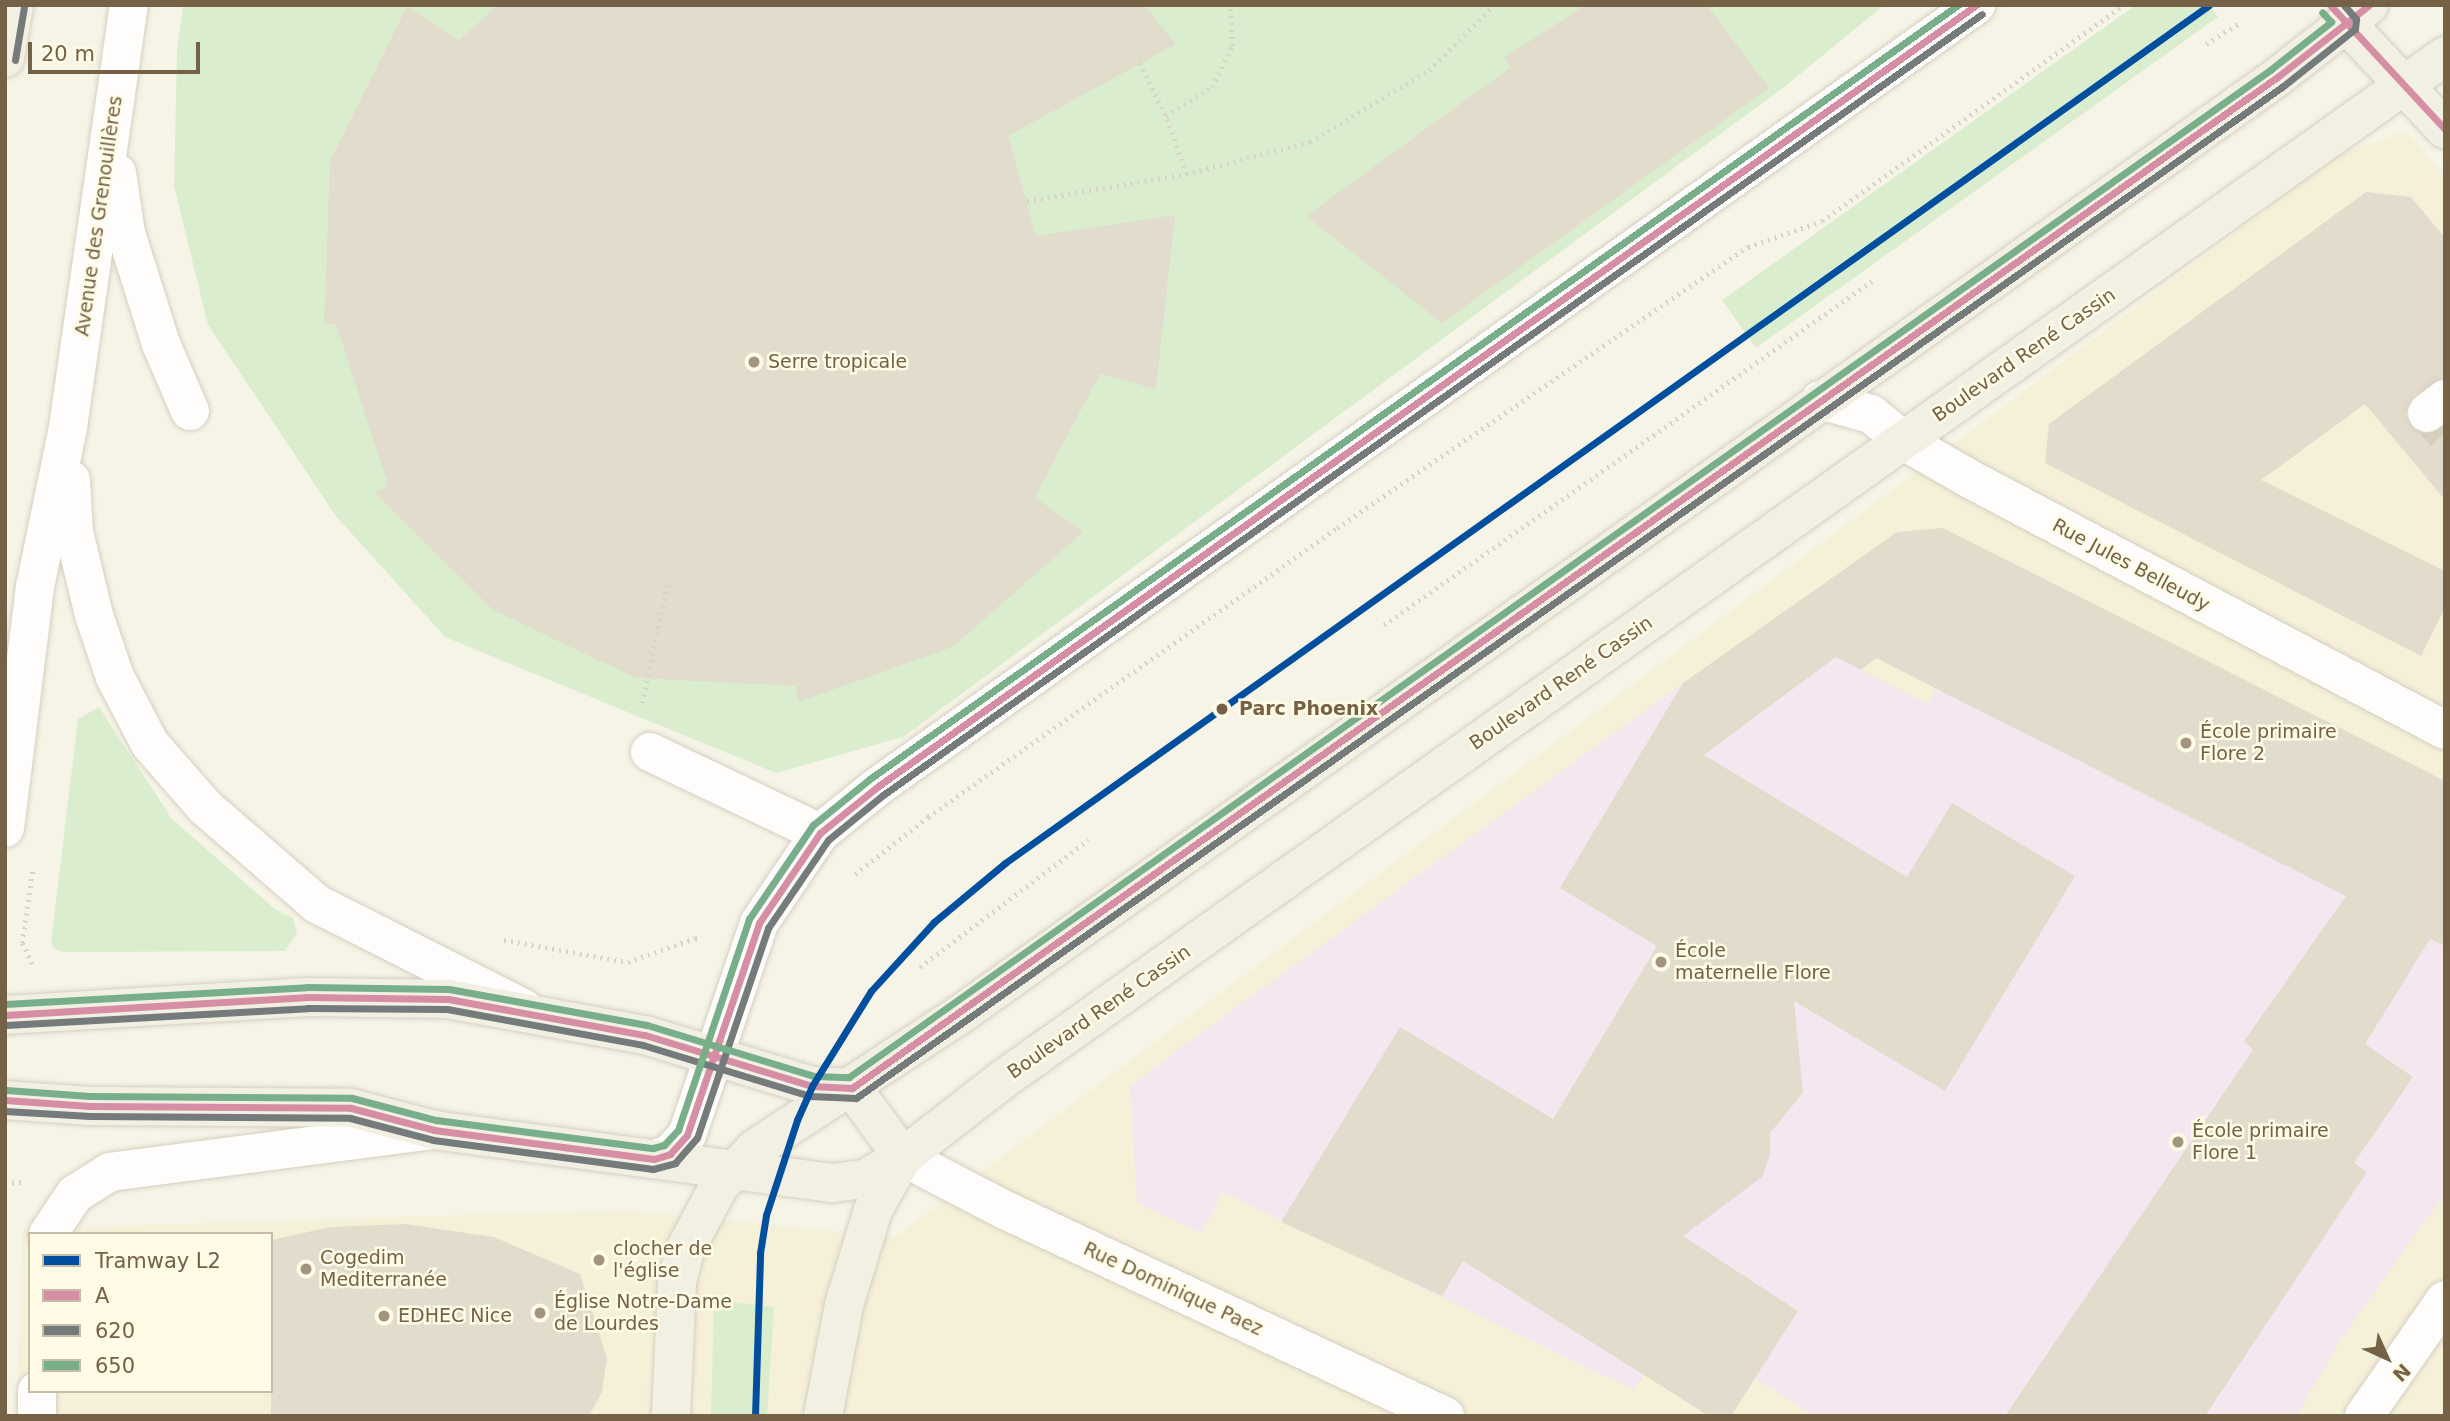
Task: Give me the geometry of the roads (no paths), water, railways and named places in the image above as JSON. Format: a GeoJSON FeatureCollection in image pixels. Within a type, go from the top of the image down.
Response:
{"type":"FeatureCollection","features":[{"type":"Feature","properties":{"kind":"main road"},"geometry":{"type":"LineString","coordinates":[[5,58],[14,5]]}},
{"type":"Feature","properties":{"kind":"main road"},"geometry":{"type":"LineString","coordinates":[[671,1416],[677,1282],[694,1227],[731,1171],[756,1148],[852,1088],[2276,79],[2348,11],[2445,129]]}},
{"type":"Feature","properties":{"kind":"main road","name":"Boulevard René Cassin"},"geometry":{"type":"LineString","coordinates":[[823,1416],[845,1305],[873,1210],[903,1157],[1005,1079],[2445,56]]}},
{"type":"Feature","properties":{"kind":"main road","name":"Avenue des Grenouillères"},"geometry":{"type":"LineString","coordinates":[[5,1016],[379,995],[528,1010],[712,1051],[812,1086],[852,1088]]}},
{"type":"Feature","properties":{"kind":"main road"},"geometry":{"type":"LineString","coordinates":[[13,1104],[351,1108],[434,1130],[731,1171],[848,1182],[874,1175],[903,1157],[852,1088]]}},
{"type":"Feature","properties":{"kind":"street","name":"Avenue des Grenouillères"},"geometry":{"type":"LineString","coordinates":[[5,828],[35,587],[68,427],[129,5]]}},
{"type":"Feature","properties":{"kind":"street"},"geometry":{"type":"LineString","coordinates":[[654,1159],[670,1154],[687,1135],[712,1051],[759,923],[820,833],[877,787],[1976,5]]}},
{"type":"Feature","properties":{"kind":"street"},"geometry":{"type":"LineString","coordinates":[[111,133],[126,233],[161,344],[190,411]]}},
{"type":"Feature","properties":{"kind":"street","name":"Rue Jules Belleudy"},"geometry":{"type":"LineString","coordinates":[[1820,400],[1871,414],[1904,441],[2445,730]]}},
{"type":"Feature","properties":{"kind":"street","name":"Avenue des Grenouillères"},"geometry":{"type":"LineString","coordinates":[[68,427],[74,531],[94,615],[115,677],[150,744],[205,807],[317,904],[528,1010]]}},
{"type":"Feature","properties":{"kind":"street"},"geometry":{"type":"LineString","coordinates":[[649,752],[820,833]]}},
{"type":"Feature","properties":{"kind":"street"},"geometry":{"type":"LineString","coordinates":[[49,1232],[75,1195],[110,1172],[434,1130]]}},
{"type":"Feature","properties":{"kind":"street","name":"Rue Dominique Paez"},"geometry":{"type":"LineString","coordinates":[[903,1157],[1005,1210],[1445,1416]]}},
{"type":"Feature","properties":{"kind":"street"},"geometry":{"type":"LineString","coordinates":[[2364,1416],[2445,1300]]}},
{"type":"Feature","properties":{"kind":"street"},"geometry":{"type":"LineString","coordinates":[[37,1393],[37,1416]]}},
{"type":"Feature","properties":{"kind":"tunnel"},"geometry":{"type":"LineString","coordinates":[[2427,413],[2445,433]]}},
{"type":"Feature","properties":{"kind":"tram line","name":"L2"},"geometry":{"type":"LineString","coordinates":[[755,1416],[760,1253],[766,1215],[797,1120],[812,1086],[871,991],[934,922],[1005,863],[2209,5]]}},
{"type":"Feature","properties":{"kind":"place","name":"Serre tropicale"},"geometry":{"type":"Point","coordinates":[754,362]}},
{"type":"Feature","properties":{"kind":"place","name":"Parc Phoenix"},"geometry":{"type":"Point","coordinates":[1222,709]}},
{"type":"Feature","properties":{"kind":"place","name":"École primaire Flore 2"},"geometry":{"type":"Point","coordinates":[2186,743]}},
{"type":"Feature","properties":{"kind":"place","name":"École maternelle Flore"},"geometry":{"type":"Point","coordinates":[1661,962]}},
{"type":"Feature","properties":{"kind":"place","name":"École primaire Flore 1"},"geometry":{"type":"Point","coordinates":[2178,1142]}},
{"type":"Feature","properties":{"kind":"place","name":"clocher de l'église"},"geometry":{"type":"Point","coordinates":[599,1260]}},
{"type":"Feature","properties":{"kind":"place","name":"Cogedim Mediterranée"},"geometry":{"type":"Point","coordinates":[306,1269]}},
{"type":"Feature","properties":{"kind":"place","name":"Église Notre-Dame de Lourdes"},"geometry":{"type":"Point","coordinates":[540,1313]}},
{"type":"Feature","properties":{"kind":"place","name":"EDHEC Nice"},"geometry":{"type":"Point","coordinates":[384,1316]}}]}
